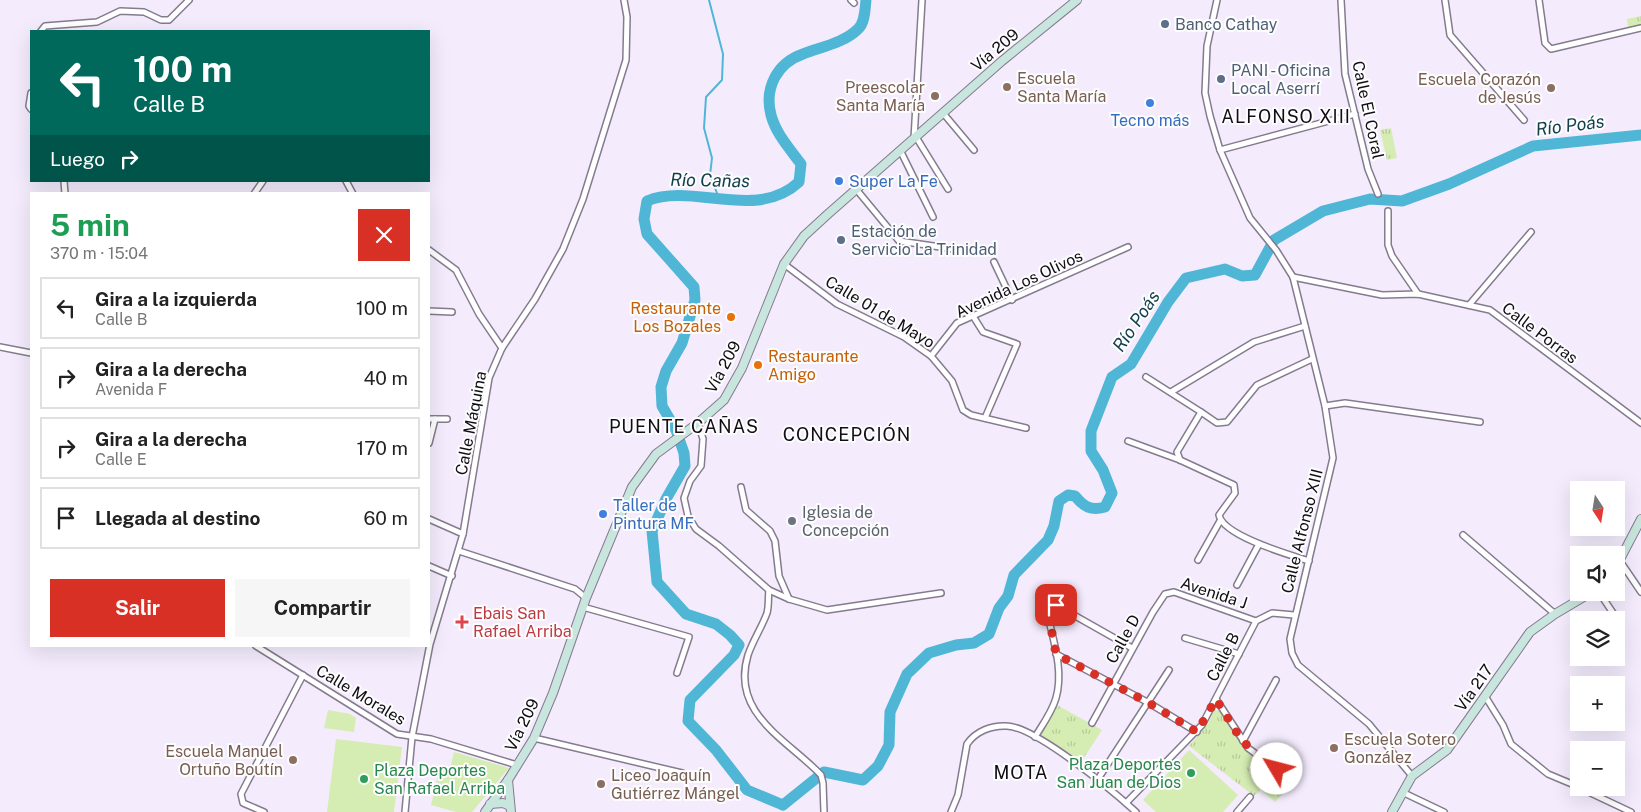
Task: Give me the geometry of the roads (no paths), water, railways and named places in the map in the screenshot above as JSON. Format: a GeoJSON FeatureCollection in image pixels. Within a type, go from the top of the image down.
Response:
{"type":"FeatureCollection","features":[{"type":"Feature","properties":{"kind":"main road","name":"Vía 209"},"geometry":{"type":"LineString","coordinates":[[484,812],[508,780],[534,738],[553,693],[586,598],[632,486],[656,454],[698,424],[724,400],[742,368],[784,264],[804,236],[1002,61],[1077,0]]}},
{"type":"Feature","properties":{"kind":"main road"},"geometry":{"type":"LineString","coordinates":[[1625,550],[1641,519]]}},
{"type":"Feature","properties":{"kind":"main road","name":"Vía 217"},"geometry":{"type":"LineString","coordinates":[[1392,812],[1412,776],[1447,750],[1530,632],[1577,601]]}},
{"type":"Feature","properties":{"kind":"main road"},"geometry":{"type":"LineString","coordinates":[[508,780],[511,809]]}},
{"type":"Feature","properties":{"kind":"main road"},"geometry":{"type":"LineString","coordinates":[[490,804],[498,802],[511,809]]}},
{"type":"Feature","properties":{"kind":"street"},"geometry":{"type":"LineString","coordinates":[[42,30],[45,26],[97,22],[120,11],[144,12],[161,20],[169,20],[189,0]]}},
{"type":"Feature","properties":{"kind":"street","name":"Calle Máquina"},"geometry":{"type":"LineString","coordinates":[[430,644],[452,576],[463,534],[489,378],[502,348],[535,299],[563,249],[583,199],[626,60],[627,17],[624,0]]}},
{"type":"Feature","properties":{"kind":"street"},"geometry":{"type":"LineString","coordinates":[[922,0],[915,138],[948,189]]}},
{"type":"Feature","properties":{"kind":"street","name":"Calle Alfonso XIII"},"geometry":{"type":"LineString","coordinates":[[1217,0],[1207,46],[1206,93],[1210,116],[1220,150],[1250,218],[1276,250],[1293,277],[1325,406],[1333,458],[1309,561],[1294,615],[1290,639],[1292,653],[1298,665],[1369,724],[1412,776]]}},
{"type":"Feature","properties":{"kind":"street","name":"Calle El Coral"},"geometry":{"type":"LineString","coordinates":[[1341,0],[1344,68],[1368,169],[1378,194]]}},
{"type":"Feature","properties":{"kind":"street"},"geometry":{"type":"LineString","coordinates":[[1445,0],[1450,35],[1524,120]]}},
{"type":"Feature","properties":{"kind":"street"},"geometry":{"type":"LineString","coordinates":[[1539,0],[1545,43],[1551,49],[1641,28]]}},
{"type":"Feature","properties":{"kind":"street"},"geometry":{"type":"LineString","coordinates":[[943,113],[974,150]]}},
{"type":"Feature","properties":{"kind":"street"},"geometry":{"type":"LineString","coordinates":[[1220,150],[1355,114]]}},
{"type":"Feature","properties":{"kind":"street"},"geometry":{"type":"LineString","coordinates":[[901,152],[933,217]]}},
{"type":"Feature","properties":{"kind":"street"},"geometry":{"type":"LineString","coordinates":[[856,189],[899,241],[968,251]]}},
{"type":"Feature","properties":{"kind":"street"},"geometry":{"type":"LineString","coordinates":[[1388,211],[1388,245],[1392,256],[1418,294]]}},
{"type":"Feature","properties":{"kind":"street"},"geometry":{"type":"LineString","coordinates":[[1469,305],[1531,232]]}},
{"type":"Feature","properties":{"kind":"street","name":"Avenida Los Olivos"},"geometry":{"type":"LineString","coordinates":[[931,356],[957,323],[1128,247]]}},
{"type":"Feature","properties":{"kind":"street"},"geometry":{"type":"LineString","coordinates":[[430,251],[456,270],[479,314],[502,348]]}},
{"type":"Feature","properties":{"kind":"street"},"geometry":{"type":"LineString","coordinates":[[994,262],[1012,300]]}},
{"type":"Feature","properties":{"kind":"street","name":"Calle 01 de Mayo"},"geometry":{"type":"LineString","coordinates":[[784,264],[837,304],[904,338],[931,356],[952,381],[963,410],[971,415],[1026,428]]}},
{"type":"Feature","properties":{"kind":"street","name":"Calle Porras"},"geometry":{"type":"LineString","coordinates":[[1293,277],[1382,295],[1418,294],[1490,310],[1641,423]]}},
{"type":"Feature","properties":{"kind":"street"},"geometry":{"type":"LineString","coordinates":[[430,311],[452,312]]}},
{"type":"Feature","properties":{"kind":"street"},"geometry":{"type":"LineString","coordinates":[[973,316],[983,332],[1017,344],[985,418]]}},
{"type":"Feature","properties":{"kind":"street"},"geometry":{"type":"LineString","coordinates":[[1170,392],[1254,342],[1305,326]]}},
{"type":"Feature","properties":{"kind":"street"},"geometry":{"type":"LineString","coordinates":[[0,346],[30,353]]}},
{"type":"Feature","properties":{"kind":"street"},"geometry":{"type":"LineString","coordinates":[[1146,377],[1217,423],[1226,422],[1257,384],[1312,359]]}},
{"type":"Feature","properties":{"kind":"street"},"geometry":{"type":"LineString","coordinates":[[1325,406],[1345,403],[1480,422]]}},
{"type":"Feature","properties":{"kind":"street"},"geometry":{"type":"LineString","coordinates":[[1180,460],[1177,452],[1201,412]]}},
{"type":"Feature","properties":{"kind":"street"},"geometry":{"type":"LineString","coordinates":[[430,435],[432,419],[447,418]]}},
{"type":"Feature","properties":{"kind":"street"},"geometry":{"type":"LineString","coordinates":[[698,424],[703,439],[701,466],[690,481],[684,498],[688,516],[696,530],[719,546],[769,590],[789,599],[827,610],[941,593]]}},
{"type":"Feature","properties":{"kind":"street"},"geometry":{"type":"LineString","coordinates":[[1128,441],[1180,460],[1234,485],[1235,492],[1220,515],[1220,521],[1198,560]]}},
{"type":"Feature","properties":{"kind":"street"},"geometry":{"type":"LineString","coordinates":[[741,487],[746,510],[770,531],[775,540],[779,576],[789,599]]}},
{"type":"Feature","properties":{"kind":"street"},"geometry":{"type":"LineString","coordinates":[[430,519],[463,534]]}},
{"type":"Feature","properties":{"kind":"street"},"geometry":{"type":"LineString","coordinates":[[1220,521],[1225,526],[1259,544],[1309,561]]}},
{"type":"Feature","properties":{"kind":"street"},"geometry":{"type":"LineString","coordinates":[[1463,535],[1555,614]]}},
{"type":"Feature","properties":{"kind":"street"},"geometry":{"type":"LineString","coordinates":[[1237,585],[1259,544]]}},
{"type":"Feature","properties":{"kind":"street"},"geometry":{"type":"LineString","coordinates":[[459,551],[575,589],[586,598]]}},
{"type":"Feature","properties":{"kind":"street"},"geometry":{"type":"LineString","coordinates":[[430,566],[452,576]]}},
{"type":"Feature","properties":{"kind":"street"},"geometry":{"type":"LineString","coordinates":[[1625,573],[1641,592]]}},
{"type":"Feature","properties":{"kind":"street"},"geometry":{"type":"LineString","coordinates":[[769,590],[767,613],[747,657],[745,677],[750,701],[757,716],[815,769],[823,782],[824,812]]}},
{"type":"Feature","properties":{"kind":"street","name":"Avenida J"},"geometry":{"type":"LineString","coordinates":[[1164,594],[1174,592],[1256,621]]}},
{"type":"Feature","properties":{"kind":"street","name":"Calle D"},"geometry":{"type":"LineString","coordinates":[[1092,723],[1132,648],[1164,594]]}},
{"type":"Feature","properties":{"kind":"street"},"geometry":{"type":"LineString","coordinates":[[1035,736],[1056,699],[1059,683],[1048,612],[1051,608],[1056,605],[1132,648]]}},
{"type":"Feature","properties":{"kind":"street"},"geometry":{"type":"LineString","coordinates":[[583,607],[689,636],[677,673]]}},
{"type":"Feature","properties":{"kind":"street","name":"Calle B"},"geometry":{"type":"LineString","coordinates":[[1126,803],[1197,732],[1256,621],[1272,613],[1294,615]]}},
{"type":"Feature","properties":{"kind":"street"},"geometry":{"type":"LineString","coordinates":[[1185,638],[1239,654]]}},
{"type":"Feature","properties":{"kind":"street","name":"Calle Morales"},"geometry":{"type":"LineString","coordinates":[[258,647],[397,734],[431,739],[517,765]]}},
{"type":"Feature","properties":{"kind":"street","name":"Calle Máquina"},"geometry":{"type":"LineString","coordinates":[[405,812],[412,737],[429,647]]}},
{"type":"Feature","properties":{"kind":"street"},"geometry":{"type":"LineString","coordinates":[[1056,654],[1149,703],[1197,732]]}},
{"type":"Feature","properties":{"kind":"street"},"geometry":{"type":"LineString","coordinates":[[1098,779],[1169,670]]}},
{"type":"Feature","properties":{"kind":"street"},"geometry":{"type":"LineString","coordinates":[[264,812],[243,803],[241,794],[304,675]]}},
{"type":"Feature","properties":{"kind":"street"},"geometry":{"type":"LineString","coordinates":[[1242,741],[1276,680]]}},
{"type":"Feature","properties":{"kind":"street"},"geometry":{"type":"LineString","coordinates":[[1485,696],[1512,744],[1543,771],[1570,783]]}},
{"type":"Feature","properties":{"kind":"street"},"geometry":{"type":"LineString","coordinates":[[1216,699],[1242,741],[1291,780]]}},
{"type":"Feature","properties":{"kind":"street"},"geometry":{"type":"LineString","coordinates":[[950,812],[958,795],[967,744],[979,732],[993,727],[1008,726],[1035,736],[1098,779],[1136,812]]}},
{"type":"Feature","properties":{"kind":"street"},"geometry":{"type":"LineString","coordinates":[[534,738],[682,774]]}},
{"type":"Feature","properties":{"kind":"street"},"geometry":{"type":"LineString","coordinates":[[1402,792],[1444,812]]}},
{"type":"Feature","properties":{"kind":"street"},"geometry":{"type":"LineString","coordinates":[[1598,796],[1631,812]]}},
{"type":"Feature","properties":{"kind":"street"},"geometry":{"type":"LineString","coordinates":[[1238,812],[1250,797]]}},
{"type":"Feature","properties":{"kind":"waterway"},"geometry":{"type":"LineString","coordinates":[[709,0],[723,54],[722,80],[706,97],[704,128],[712,158],[710,175],[720,201]]}},
{"type":"Feature","properties":{"kind":"waterway","name":"Río Cañas"},"geometry":{"type":"LineString","coordinates":[[783,805],[747,790],[716,750],[688,721],[690,700],[734,655],[739,645],[716,624],[686,614],[657,582],[652,531],[666,499],[685,466],[684,453],[676,430],[662,406],[661,387],[666,371],[682,343],[695,300],[694,287],[647,234],[644,219],[647,201],[665,196],[744,201],[764,199],[782,194],[799,182],[801,164],[773,122],[769,105],[771,86],[780,70],[794,58],[846,38],[858,29],[863,20],[866,0]]}},
{"type":"Feature","properties":{"kind":"waterway","name":"Río Poás"},"geometry":{"type":"LineString","coordinates":[[783,805],[824,772],[863,780],[878,766],[889,745],[890,712],[907,674],[929,653],[956,645],[974,643],[989,634],[999,608],[1008,596],[1014,575],[1048,540],[1054,526],[1059,501],[1068,495],[1075,496],[1088,507],[1096,509],[1105,507],[1112,493],[1103,470],[1091,451],[1091,431],[1112,377],[1131,364],[1168,302],[1186,278],[1225,269],[1242,276],[1255,275],[1274,240],[1323,211],[1370,199],[1402,201],[1449,184],[1533,146],[1641,135]]}},
{"type":"Feature","properties":{"kind":"place","name":"Banco Cathay"},"geometry":{"type":"Point","coordinates":[1165,24]}},
{"type":"Feature","properties":{"kind":"place","name":"PANI - Oficina Local Aserrí"},"geometry":{"type":"Point","coordinates":[1221,79]}},
{"type":"Feature","properties":{"kind":"place","name":"Escuela Santa María"},"geometry":{"type":"Point","coordinates":[1007,87]}},
{"type":"Feature","properties":{"kind":"place","name":"Escuela Corazón de Jesús"},"geometry":{"type":"Point","coordinates":[1551,88]}},
{"type":"Feature","properties":{"kind":"place","name":"Preescolar Santa María"},"geometry":{"type":"Point","coordinates":[935,96]}},
{"type":"Feature","properties":{"kind":"place","name":"Tecno más"},"geometry":{"type":"Point","coordinates":[1150,103]}},
{"type":"Feature","properties":{"kind":"place","name":"Super La Fe"},"geometry":{"type":"Point","coordinates":[839,181]}},
{"type":"Feature","properties":{"kind":"place","name":"Estación de Servicio La Trinidad"},"geometry":{"type":"Point","coordinates":[841,240]}},
{"type":"Feature","properties":{"kind":"place","name":"Restaurante Los Bozales"},"geometry":{"type":"Point","coordinates":[731,317]}},
{"type":"Feature","properties":{"kind":"place","name":"Restaurante Amigo"},"geometry":{"type":"Point","coordinates":[758,365]}},
{"type":"Feature","properties":{"kind":"place","name":"Taller de Pintura MF"},"geometry":{"type":"Point","coordinates":[603,514]}},
{"type":"Feature","properties":{"kind":"place","name":"Iglesia de Concepción"},"geometry":{"type":"Point","coordinates":[792,521]}},
{"type":"Feature","properties":{"kind":"place","name":"Ebais San Rafael Arriba"},"geometry":{"type":"Point","coordinates":[462,622]}},
{"type":"Feature","properties":{"kind":"place","name":"Escuela Sotero González"},"geometry":{"type":"Point","coordinates":[1334,748]}},
{"type":"Feature","properties":{"kind":"place","name":"Escuela Manuel Ortuño Boutín"},"geometry":{"type":"Point","coordinates":[293,760]}},
{"type":"Feature","properties":{"kind":"place","name":"Plaza Deportes San Juan de Dios"},"geometry":{"type":"Point","coordinates":[1191,773]}},
{"type":"Feature","properties":{"kind":"place","name":"Plaza Deportes San Rafael Arriba"},"geometry":{"type":"Point","coordinates":[364,779]}},
{"type":"Feature","properties":{"kind":"place","name":"Liceo Joaquín Gutiérrez Mángel"},"geometry":{"type":"Point","coordinates":[601,784]}},
{"type":"Feature","properties":{"kind":"district","name":"ALFONSO XIII"},"geometry":{"type":"Point","coordinates":[1286,116]}},
{"type":"Feature","properties":{"kind":"district","name":"PUENTE CAÑAS"},"geometry":{"type":"Point","coordinates":[684,426]}},
{"type":"Feature","properties":{"kind":"district","name":"CONCEPCIÓN"},"geometry":{"type":"Point","coordinates":[847,434]}},
{"type":"Feature","properties":{"kind":"district","name":"MOTA"},"geometry":{"type":"Point","coordinates":[1021,772]}}]}
